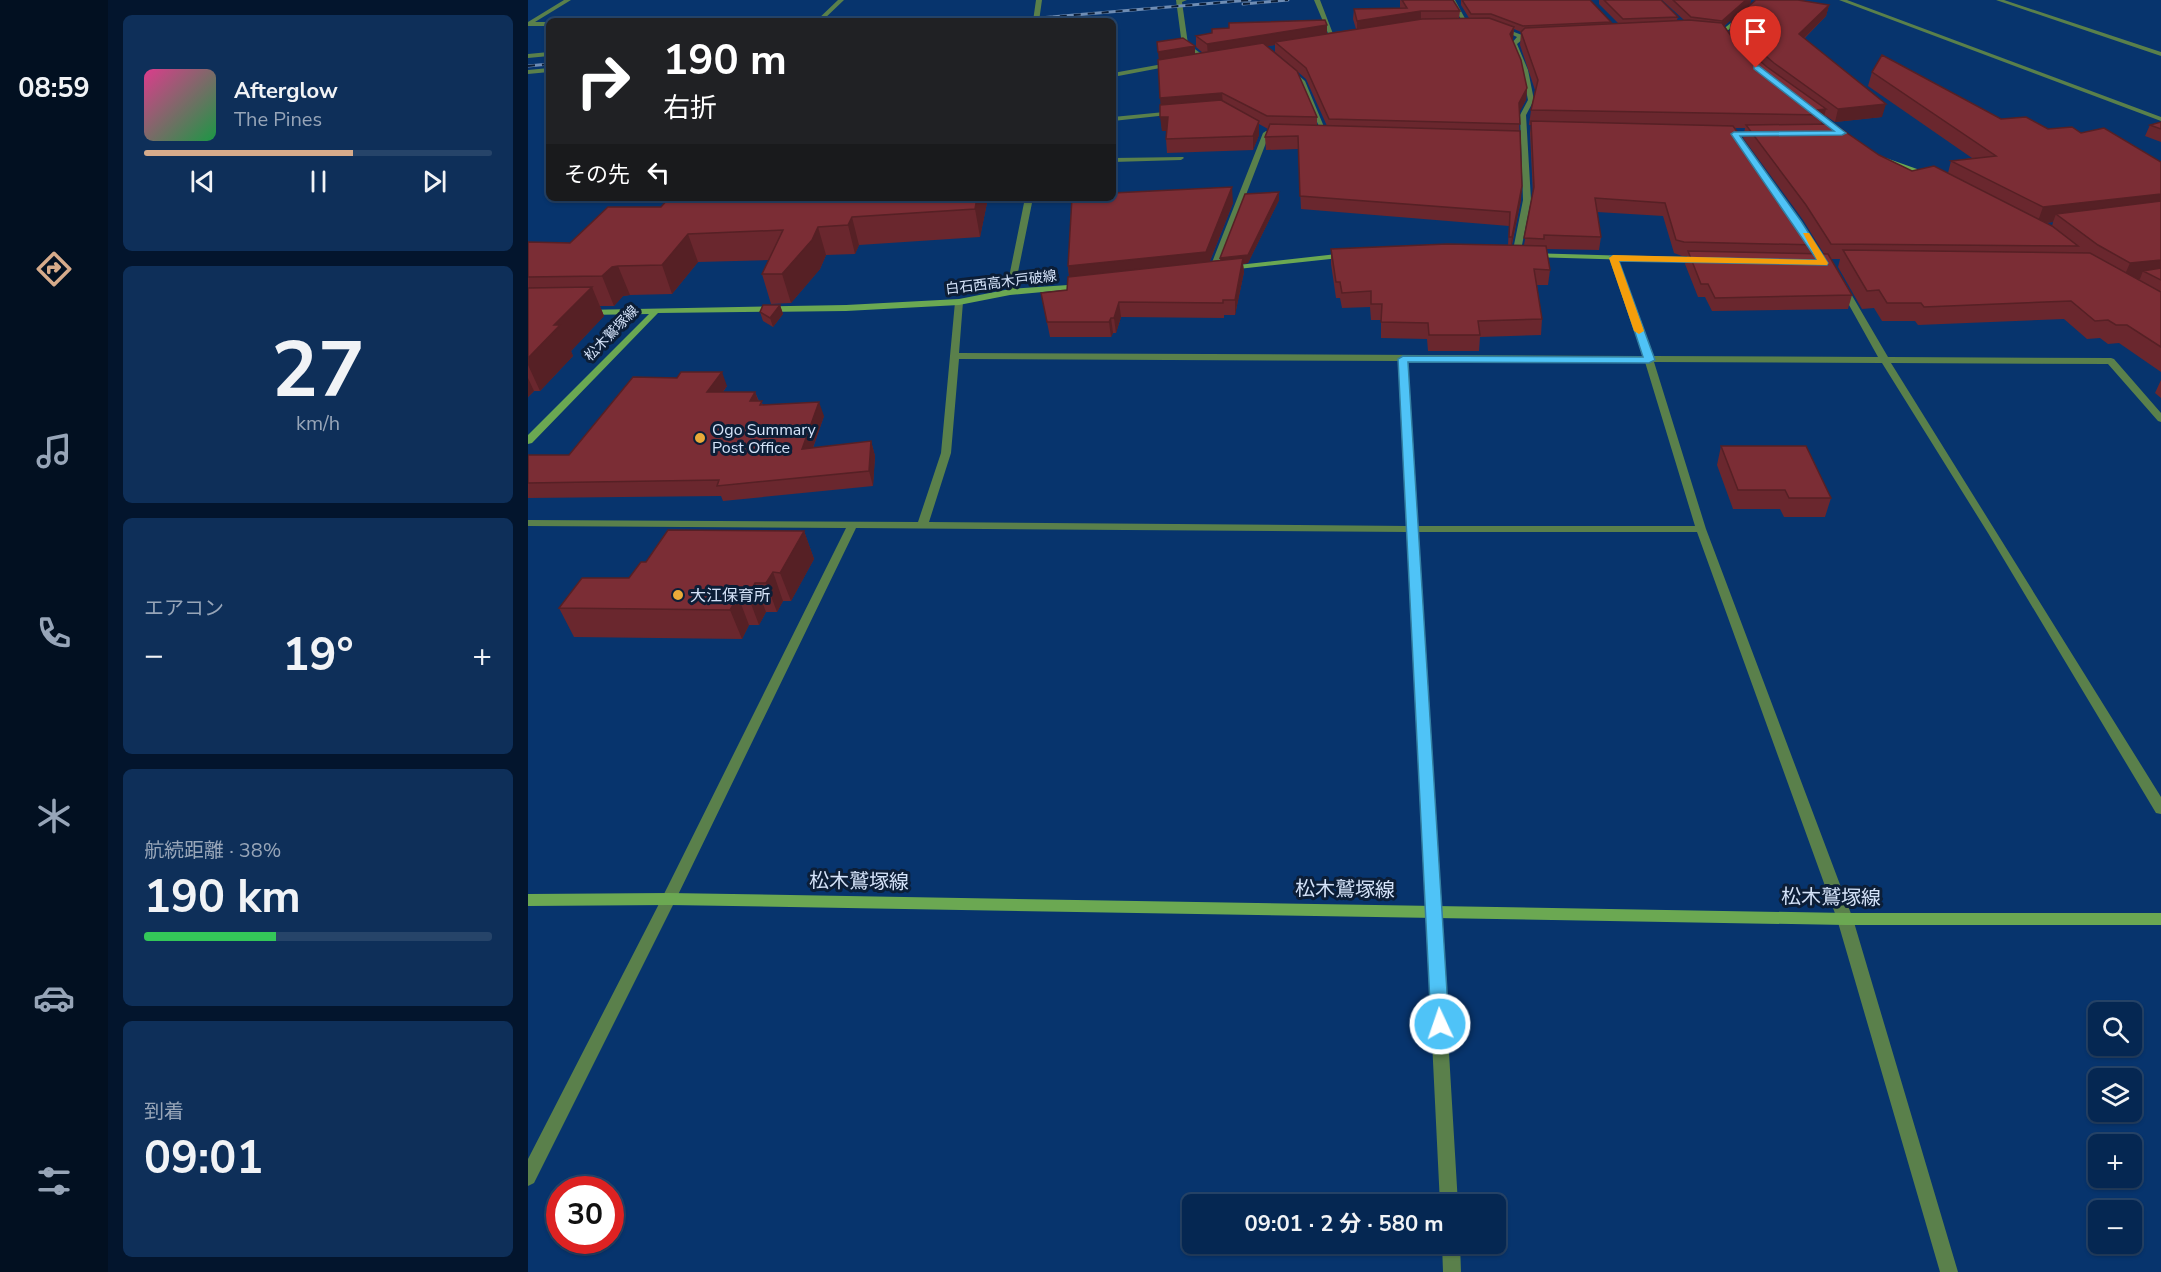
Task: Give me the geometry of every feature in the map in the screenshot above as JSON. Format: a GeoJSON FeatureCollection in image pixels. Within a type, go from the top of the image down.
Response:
{"type":"FeatureCollection","features":[{"type":"Feature","properties":{"kind":"main road"},"geometry":{"type":"LineString","coordinates":[[1739,52],[1723,32],[1761,0]]}},
{"type":"Feature","properties":{"kind":"main road"},"geometry":{"type":"LineString","coordinates":[[1806,104],[1845,135]]}},
{"type":"Feature","properties":{"kind":"main road"},"geometry":{"type":"LineString","coordinates":[[1879,156],[1939,180]]}},
{"type":"Feature","properties":{"kind":"main road"},"geometry":{"type":"LineString","coordinates":[[1208,271],[1354,255]]}},
{"type":"Feature","properties":{"kind":"main road"},"geometry":{"type":"LineString","coordinates":[[1504,255],[1714,260]]}},
{"type":"Feature","properties":{"kind":"main road","name":"白石西高木戸破線"},"geometry":{"type":"LineString","coordinates":[[655,312],[846,308],[958,302],[1010,292],[1097,285]]}},
{"type":"Feature","properties":{"kind":"main road","name":"松木鷲塚線"},"geometry":{"type":"LineString","coordinates":[[574,312],[655,312]]}},
{"type":"Feature","properties":{"kind":"main road","name":"松木鷲塚線"},"geometry":{"type":"LineString","coordinates":[[528,441],[655,312]]}},
{"type":"Feature","properties":{"kind":"main road","name":"松木鷲塚線"},"geometry":{"type":"LineString","coordinates":[[528,900],[669,899],[1845,918],[2161,919]]}},
{"type":"Feature","properties":{"kind":"street"},"geometry":{"type":"LineString","coordinates":[[528,24],[568,0]]}},
{"type":"Feature","properties":{"kind":"street"},"geometry":{"type":"LineString","coordinates":[[822,18],[841,0]]}},
{"type":"Feature","properties":{"kind":"street"},"geometry":{"type":"LineString","coordinates":[[1036,18],[1039,0]]}},
{"type":"Feature","properties":{"kind":"street"},"geometry":{"type":"LineString","coordinates":[[1184,0],[1179,0],[1185,45],[1205,59]]}},
{"type":"Feature","properties":{"kind":"street"},"geometry":{"type":"LineString","coordinates":[[1317,0],[1333,38]]}},
{"type":"Feature","properties":{"kind":"street"},"geometry":{"type":"LineString","coordinates":[[1452,0],[1466,23]]}},
{"type":"Feature","properties":{"kind":"street"},"geometry":{"type":"LineString","coordinates":[[1842,0],[2161,119]]}},
{"type":"Feature","properties":{"kind":"street"},"geometry":{"type":"LineString","coordinates":[[2000,0],[2161,54]]}},
{"type":"Feature","properties":{"kind":"street"},"geometry":{"type":"LineString","coordinates":[[1452,23],[1477,23]]}},
{"type":"Feature","properties":{"kind":"street"},"geometry":{"type":"LineString","coordinates":[[528,24],[546,24]]}},
{"type":"Feature","properties":{"kind":"street"},"geometry":{"type":"LineString","coordinates":[[1490,24],[1521,37],[1542,36]]}},
{"type":"Feature","properties":{"kind":"street"},"geometry":{"type":"LineString","coordinates":[[1714,31],[1723,32]]}},
{"type":"Feature","properties":{"kind":"street"},"geometry":{"type":"LineString","coordinates":[[1322,40],[1344,36]]}},
{"type":"Feature","properties":{"kind":"street"},"geometry":{"type":"LineString","coordinates":[[1516,255],[1527,200],[1526,129],[1523,115],[1531,100],[1525,70],[1514,44],[1521,37]]}},
{"type":"Feature","properties":{"kind":"street"},"geometry":{"type":"LineString","coordinates":[[528,56],[546,54]]}},
{"type":"Feature","properties":{"kind":"street"},"geometry":{"type":"LineString","coordinates":[[1193,61],[1216,57]]}},
{"type":"Feature","properties":{"kind":"street"},"geometry":{"type":"LineString","coordinates":[[1279,62],[1302,81],[1326,133]]}},
{"type":"Feature","properties":{"kind":"street"},"geometry":{"type":"LineString","coordinates":[[1116,74],[1182,63]]}},
{"type":"Feature","properties":{"kind":"street"},"geometry":{"type":"LineString","coordinates":[[528,72],[546,72]]}},
{"type":"Feature","properties":{"kind":"street"},"geometry":{"type":"LineString","coordinates":[[1116,119],[1179,113]]}},
{"type":"Feature","properties":{"kind":"street"},"geometry":{"type":"LineString","coordinates":[[1257,128],[1266,133],[1290,133]]}},
{"type":"Feature","properties":{"kind":"street"},"geometry":{"type":"LineString","coordinates":[[1526,129],[1537,129]]}},
{"type":"Feature","properties":{"kind":"street"},"geometry":{"type":"LineString","coordinates":[[1208,271],[1266,133]]}},
{"type":"Feature","properties":{"kind":"street"},"geometry":{"type":"LineString","coordinates":[[1314,133],[1337,134]]}},
{"type":"Feature","properties":{"kind":"street"},"geometry":{"type":"LineString","coordinates":[[1830,133],[1845,135]]}},
{"type":"Feature","properties":{"kind":"street"},"geometry":{"type":"LineString","coordinates":[[1514,140],[1526,140]]}},
{"type":"Feature","properties":{"kind":"street"},"geometry":{"type":"LineString","coordinates":[[1116,160],[1181,158]]}},
{"type":"Feature","properties":{"kind":"street"},"geometry":{"type":"LineString","coordinates":[[1010,292],[1028,201]]}},
{"type":"Feature","properties":{"kind":"street"},"geometry":{"type":"LineString","coordinates":[[1613,258],[1649,360],[1701,529],[1845,918],[1950,1272]]}},
{"type":"Feature","properties":{"kind":"street"},"geometry":{"type":"LineString","coordinates":[[1835,273],[1884,359],[2161,809]]}},
{"type":"Feature","properties":{"kind":"street"},"geometry":{"type":"LineString","coordinates":[[922,525],[946,453],[956,356],[958,302]]}},
{"type":"Feature","properties":{"kind":"street"},"geometry":{"type":"LineString","coordinates":[[956,356],[2111,361],[2161,419]]}},
{"type":"Feature","properties":{"kind":"street"},"geometry":{"type":"LineString","coordinates":[[1403,359],[1448,1194]]}},
{"type":"Feature","properties":{"kind":"street"},"geometry":{"type":"LineString","coordinates":[[528,523],[853,524],[1414,531],[1701,529]]}},
{"type":"Feature","properties":{"kind":"street"},"geometry":{"type":"LineString","coordinates":[[528,1177],[669,899],[853,524]]}},
{"type":"Feature","properties":{"kind":"street"},"geometry":{"type":"LineString","coordinates":[[1451,1254],[1452,1272]]}},
{"type":"Feature","properties":{"kind":"building"},"geometry":{"type":"Polygon","coordinates":[[[1402,0],[1453,0],[1460,11],[1421,11],[1357,21],[1354,9],[1407,8],[1402,0]]]}},
{"type":"Feature","properties":{"kind":"building"},"geometry":{"type":"Polygon","coordinates":[[[1462,0],[1590,0],[1611,22],[1523,26],[1491,14],[1471,14],[1462,0]]]}},
{"type":"Feature","properties":{"kind":"building"},"geometry":{"type":"Polygon","coordinates":[[[1604,0],[1661,0],[1678,17],[1623,19],[1604,0]]]}},
{"type":"Feature","properties":{"kind":"building"},"geometry":{"type":"Polygon","coordinates":[[[1673,0],[1746,0],[1722,21],[1691,17],[1673,0]]]}},
{"type":"Feature","properties":{"kind":"building"},"geometry":{"type":"Polygon","coordinates":[[[1756,0],[1798,0],[1829,5],[1799,34],[1886,104],[1838,109],[1774,63],[1738,32],[1731,21],[1756,0]]]}},
{"type":"Feature","properties":{"kind":"building"},"geometry":{"type":"Polygon","coordinates":[[[1489,18],[1514,27],[1510,34],[1521,60],[1527,88],[1519,103],[1520,124],[1329,119],[1306,68],[1275,42],[1422,19],[1489,18]]]}},
{"type":"Feature","properties":{"kind":"building"},"geometry":{"type":"Polygon","coordinates":[[[1325,20],[1327,25],[1207,44],[1196,36],[1212,33],[1212,29],[1229,28],[1229,23],[1325,20]]]}},
{"type":"Feature","properties":{"kind":"building"},"geometry":{"type":"Polygon","coordinates":[[[1689,20],[1722,23],[1731,36],[1767,67],[1826,109],[1816,110],[1823,115],[1531,110],[1538,80],[1521,32],[1525,28],[1689,20]]]}},
{"type":"Feature","properties":{"kind":"building"},"geometry":{"type":"Polygon","coordinates":[[[1183,38],[1195,46],[1158,52],[1157,42],[1183,38]]]}},
{"type":"Feature","properties":{"kind":"building"},"geometry":{"type":"Polygon","coordinates":[[[1263,43],[1297,71],[1317,117],[1267,116],[1222,93],[1160,98],[1158,60],[1263,43]]]}},
{"type":"Feature","properties":{"kind":"building"},"geometry":{"type":"Polygon","coordinates":[[[1882,55],[2001,119],[2026,117],[2048,129],[2072,127],[2081,133],[2104,128],[2161,162],[2161,194],[2043,207],[1951,161],[1996,156],[1872,72],[1882,55]]]}},
{"type":"Feature","properties":{"kind":"building"},"geometry":{"type":"Polygon","coordinates":[[[1221,100],[1259,121],[1253,136],[1166,139],[1168,117],[1160,117],[1160,105],[1221,100]]]}},
{"type":"Feature","properties":{"kind":"building"},"geometry":{"type":"Polygon","coordinates":[[[1531,121],[1733,126],[1817,245],[1684,242],[1676,240],[1665,203],[1595,198],[1601,237],[1544,235],[1544,239],[1524,238],[1534,187],[1531,121]]]}},
{"type":"Feature","properties":{"kind":"building"},"geometry":{"type":"Polygon","coordinates":[[[2161,122],[2161,129],[2150,125],[2161,122]]]}},
{"type":"Feature","properties":{"kind":"building"},"geometry":{"type":"Polygon","coordinates":[[[1270,124],[1520,131],[1522,186],[1512,237],[1509,237],[1510,212],[1300,196],[1298,136],[1265,137],[1270,124]]]}},
{"type":"Feature","properties":{"kind":"building"},"geometry":{"type":"Polygon","coordinates":[[[1834,124],[1879,155],[1912,171],[1934,166],[2052,226],[2078,246],[1831,244],[1806,205],[1746,125],[1834,124]]]}},
{"type":"Feature","properties":{"kind":"building"},"geometry":{"type":"Polygon","coordinates":[[[1232,187],[1206,252],[1068,266],[1072,201],[1116,201],[1116,193],[1232,187]]]}},
{"type":"Feature","properties":{"kind":"building"},"geometry":{"type":"Polygon","coordinates":[[[1279,192],[1248,255],[1220,258],[1245,194],[1279,192]]]}},
{"type":"Feature","properties":{"kind":"building"},"geometry":{"type":"Polygon","coordinates":[[[666,201],[976,201],[975,209],[852,217],[848,225],[818,227],[812,240],[782,274],[762,274],[783,230],[688,234],[662,265],[612,267],[602,276],[528,277],[528,242],[570,243],[608,207],[661,207],[666,201]]]}},
{"type":"Feature","properties":{"kind":"building"},"geometry":{"type":"Polygon","coordinates":[[[2161,201],[2161,260],[2130,263],[2098,245],[2056,214],[2161,201]]]}},
{"type":"Feature","properties":{"kind":"building"},"geometry":{"type":"Polygon","coordinates":[[[1447,244],[1546,246],[1550,270],[1534,269],[1542,319],[1478,321],[1480,335],[1429,335],[1428,323],[1381,322],[1382,304],[1371,304],[1371,291],[1342,293],[1340,282],[1336,282],[1331,249],[1447,244]]]}},
{"type":"Feature","properties":{"kind":"building"},"geometry":{"type":"Polygon","coordinates":[[[1843,250],[2090,253],[2161,292],[2161,347],[2127,325],[2116,325],[2108,320],[2095,321],[2071,301],[1924,307],[1921,303],[1887,303],[1879,290],[1867,291],[1843,250]]]}},
{"type":"Feature","properties":{"kind":"building"},"geometry":{"type":"Polygon","coordinates":[[[1688,251],[1828,254],[1852,295],[1715,298],[1708,284],[1701,284],[1688,251]]]}},
{"type":"Feature","properties":{"kind":"building"},"geometry":{"type":"Polygon","coordinates":[[[1243,258],[1235,300],[1223,300],[1223,303],[1119,302],[1114,318],[1111,318],[1109,322],[1047,322],[1041,293],[1067,290],[1068,277],[1243,258]]]}},
{"type":"Feature","properties":{"kind":"building"},"geometry":{"type":"Polygon","coordinates":[[[2161,268],[2161,280],[2143,271],[2161,268]]]}},
{"type":"Feature","properties":{"kind":"building"},"geometry":{"type":"Polygon","coordinates":[[[592,287],[554,325],[560,325],[528,358],[528,288],[592,287]]]}},
{"type":"Feature","properties":{"kind":"building"},"geometry":{"type":"Polygon","coordinates":[[[763,305],[780,305],[770,318],[760,312],[763,305]]]}},
{"type":"Feature","properties":{"kind":"building"},"geometry":{"type":"Polygon","coordinates":[[[681,372],[722,372],[707,392],[755,392],[750,401],[762,401],[760,405],[819,402],[802,449],[871,441],[869,471],[717,486],[719,480],[528,483],[528,455],[569,455],[633,377],[677,378],[681,372]]]}},
{"type":"Feature","properties":{"kind":"building"},"geometry":{"type":"Polygon","coordinates":[[[1721,446],[1806,446],[1831,498],[1789,498],[1785,490],[1738,490],[1721,446]]]}},
{"type":"Feature","properties":{"kind":"building"},"geometry":{"type":"Polygon","coordinates":[[[668,530],[804,531],[780,573],[773,572],[766,583],[755,583],[748,596],[738,596],[730,610],[559,608],[582,578],[629,578],[641,562],[646,562],[668,530]]]}},
{"type":"Feature","properties":{"kind":"railway"},"geometry":{"type":"LineString","coordinates":[[1039,18],[1250,0]]}},
{"type":"Feature","properties":{"kind":"railway"},"geometry":{"type":"LineString","coordinates":[[1243,4],[1288,0]]}},
{"type":"Feature","properties":{"kind":"railway"},"geometry":{"type":"LineString","coordinates":[[528,66],[546,64]]}},
{"type":"Feature","properties":{"kind":"slow traffic"},"geometry":{"type":"LineString","coordinates":[[1639,331],[1613,258],[1823,263],[1806,235]]}},
{"type":"Feature","properties":{"kind":"place","name":"Ogo Summary Post Office"},"geometry":{"type":"Point","coordinates":[700,438]}},
{"type":"Feature","properties":{"kind":"place","name":"大江保育所"},"geometry":{"type":"Point","coordinates":[678,595]}},
{"type":"Feature","properties":{"kind":"route"},"geometry":{"type":"LineString","coordinates":[[1440,1024],[1416,560],[1403,359],[1649,360],[1613,258],[1823,263],[1798,223],[1734,134],[1842,133],[1756,68]]}}]}
